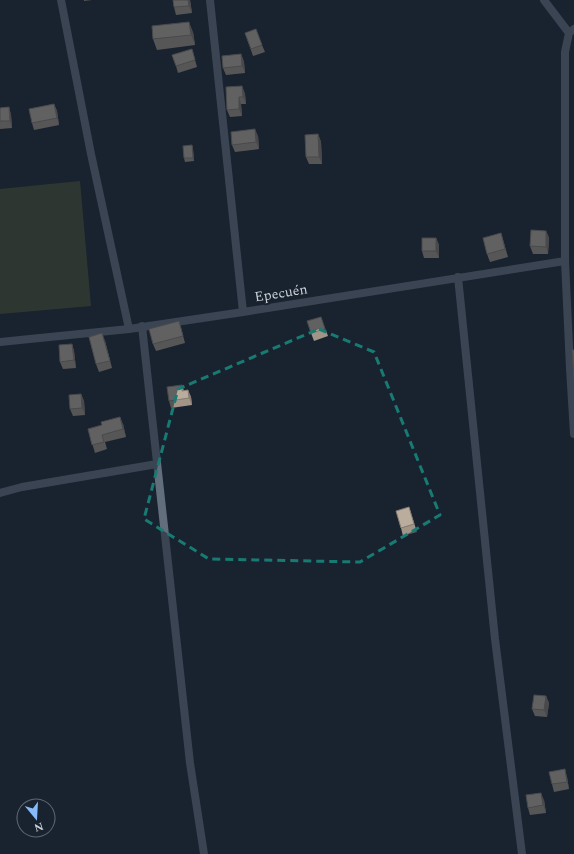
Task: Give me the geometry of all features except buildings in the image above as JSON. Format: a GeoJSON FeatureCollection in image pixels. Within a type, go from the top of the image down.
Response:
{"type":"FeatureCollection","features":[{"type":"Feature","properties":{"kind":"street"},"geometry":{"type":"LineString","coordinates":[[61,0],[90,154],[130,329]]}},
{"type":"Feature","properties":{"kind":"street"},"geometry":{"type":"LineString","coordinates":[[210,0],[243,312]]}},
{"type":"Feature","properties":{"kind":"street"},"geometry":{"type":"LineString","coordinates":[[544,0],[572,31],[565,52],[565,261],[574,434]]}},
{"type":"Feature","properties":{"kind":"street","name":"Epecuén"},"geometry":{"type":"LineString","coordinates":[[0,342],[130,329],[565,261]]}},
{"type":"Feature","properties":{"kind":"street"},"geometry":{"type":"LineString","coordinates":[[458,278],[496,638],[522,854]]}},
{"type":"Feature","properties":{"kind":"street"},"geometry":{"type":"LineString","coordinates":[[142,326],[190,764],[204,854]]}},
{"type":"Feature","properties":{"kind":"street"},"geometry":{"type":"LineString","coordinates":[[0,493],[22,487],[157,464]]}},
{"type":"Feature","properties":{"kind":"highlighted area"},"geometry":{"type":"Polygon","coordinates":[[[319,329],[374,352],[440,515],[360,562],[209,559],[144,519],[178,389],[319,329]]]}},
{"type":"Feature","properties":{"kind":"green space"},"geometry":{"type":"Polygon","coordinates":[[[80,181],[91,306],[0,314],[0,189],[80,181]]]}}]}
